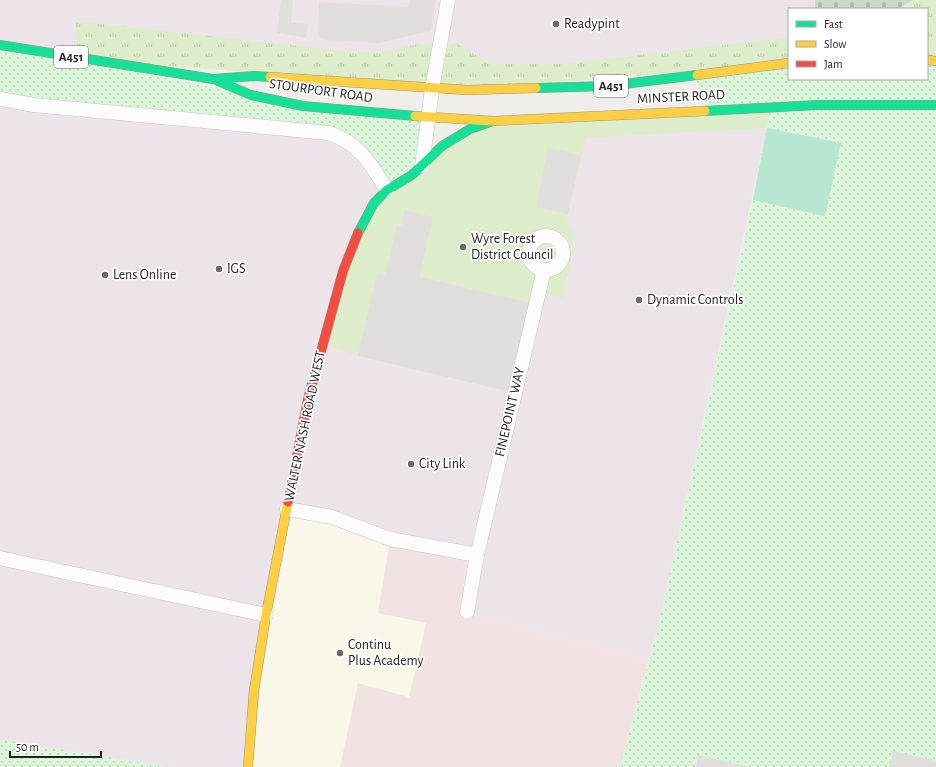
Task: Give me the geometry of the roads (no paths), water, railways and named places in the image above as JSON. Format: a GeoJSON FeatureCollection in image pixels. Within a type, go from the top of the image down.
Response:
{"type":"FeatureCollection","features":[{"type":"Feature","properties":{"kind":"main road","name":"STOURPORT ROAD"},"geometry":{"type":"LineString","coordinates":[[0,45],[213,79],[254,76],[432,89]]}},
{"type":"Feature","properties":{"kind":"main road","name":"MINSTER ROAD"},"geometry":{"type":"LineString","coordinates":[[432,89],[508,90],[608,86],[788,63]]}},
{"type":"Feature","properties":{"kind":"main road","name":"STOURPORT ROAD"},"geometry":{"type":"LineString","coordinates":[[213,79],[251,95],[303,106],[428,116]]}},
{"type":"Feature","properties":{"kind":"main road","name":"MINSTER ROAD"},"geometry":{"type":"LineString","coordinates":[[428,116],[493,121],[818,105],[936,105]]}},
{"type":"Feature","properties":{"kind":"main road","name":"WALTER NASH ROAD WEST"},"geometry":{"type":"LineString","coordinates":[[248,767],[254,691],[266,615],[308,400],[343,271],[356,236],[374,203],[387,190],[412,175],[442,146],[470,129],[493,121]]}},
{"type":"Feature","properties":{"kind":"street"},"geometry":{"type":"LineString","coordinates":[[422,166],[432,89],[448,0]]}},
{"type":"Feature","properties":{"kind":"street"},"geometry":{"type":"LineString","coordinates":[[0,99],[34,105],[328,133],[342,137],[358,147],[387,190]]}},
{"type":"Feature","properties":{"kind":"street","name":"FINEPOINT WAY"},"geometry":{"type":"LineString","coordinates":[[467,612],[477,555],[544,270]]}},
{"type":"Feature","properties":{"kind":"street"},"geometry":{"type":"LineString","coordinates":[[287,509],[332,517],[390,540],[477,555]]}},
{"type":"Feature","properties":{"kind":"street"},"geometry":{"type":"LineString","coordinates":[[0,558],[266,615]]}},
{"type":"Feature","properties":{"kind":"place","name":"Readypint"},"geometry":{"type":"Point","coordinates":[556,24]}},
{"type":"Feature","properties":{"kind":"place","name":"Wyre Forest District Council"},"geometry":{"type":"Point","coordinates":[463,247]}},
{"type":"Feature","properties":{"kind":"place","name":"IGS"},"geometry":{"type":"Point","coordinates":[219,269]}},
{"type":"Feature","properties":{"kind":"place","name":"Lens Online"},"geometry":{"type":"Point","coordinates":[105,275]}},
{"type":"Feature","properties":{"kind":"place","name":"Dynamic Controls"},"geometry":{"type":"Point","coordinates":[639,300]}},
{"type":"Feature","properties":{"kind":"place","name":"City Link"},"geometry":{"type":"Point","coordinates":[411,464]}},
{"type":"Feature","properties":{"kind":"place","name":"Continu Plus Academy"},"geometry":{"type":"Point","coordinates":[340,653]}}]}
